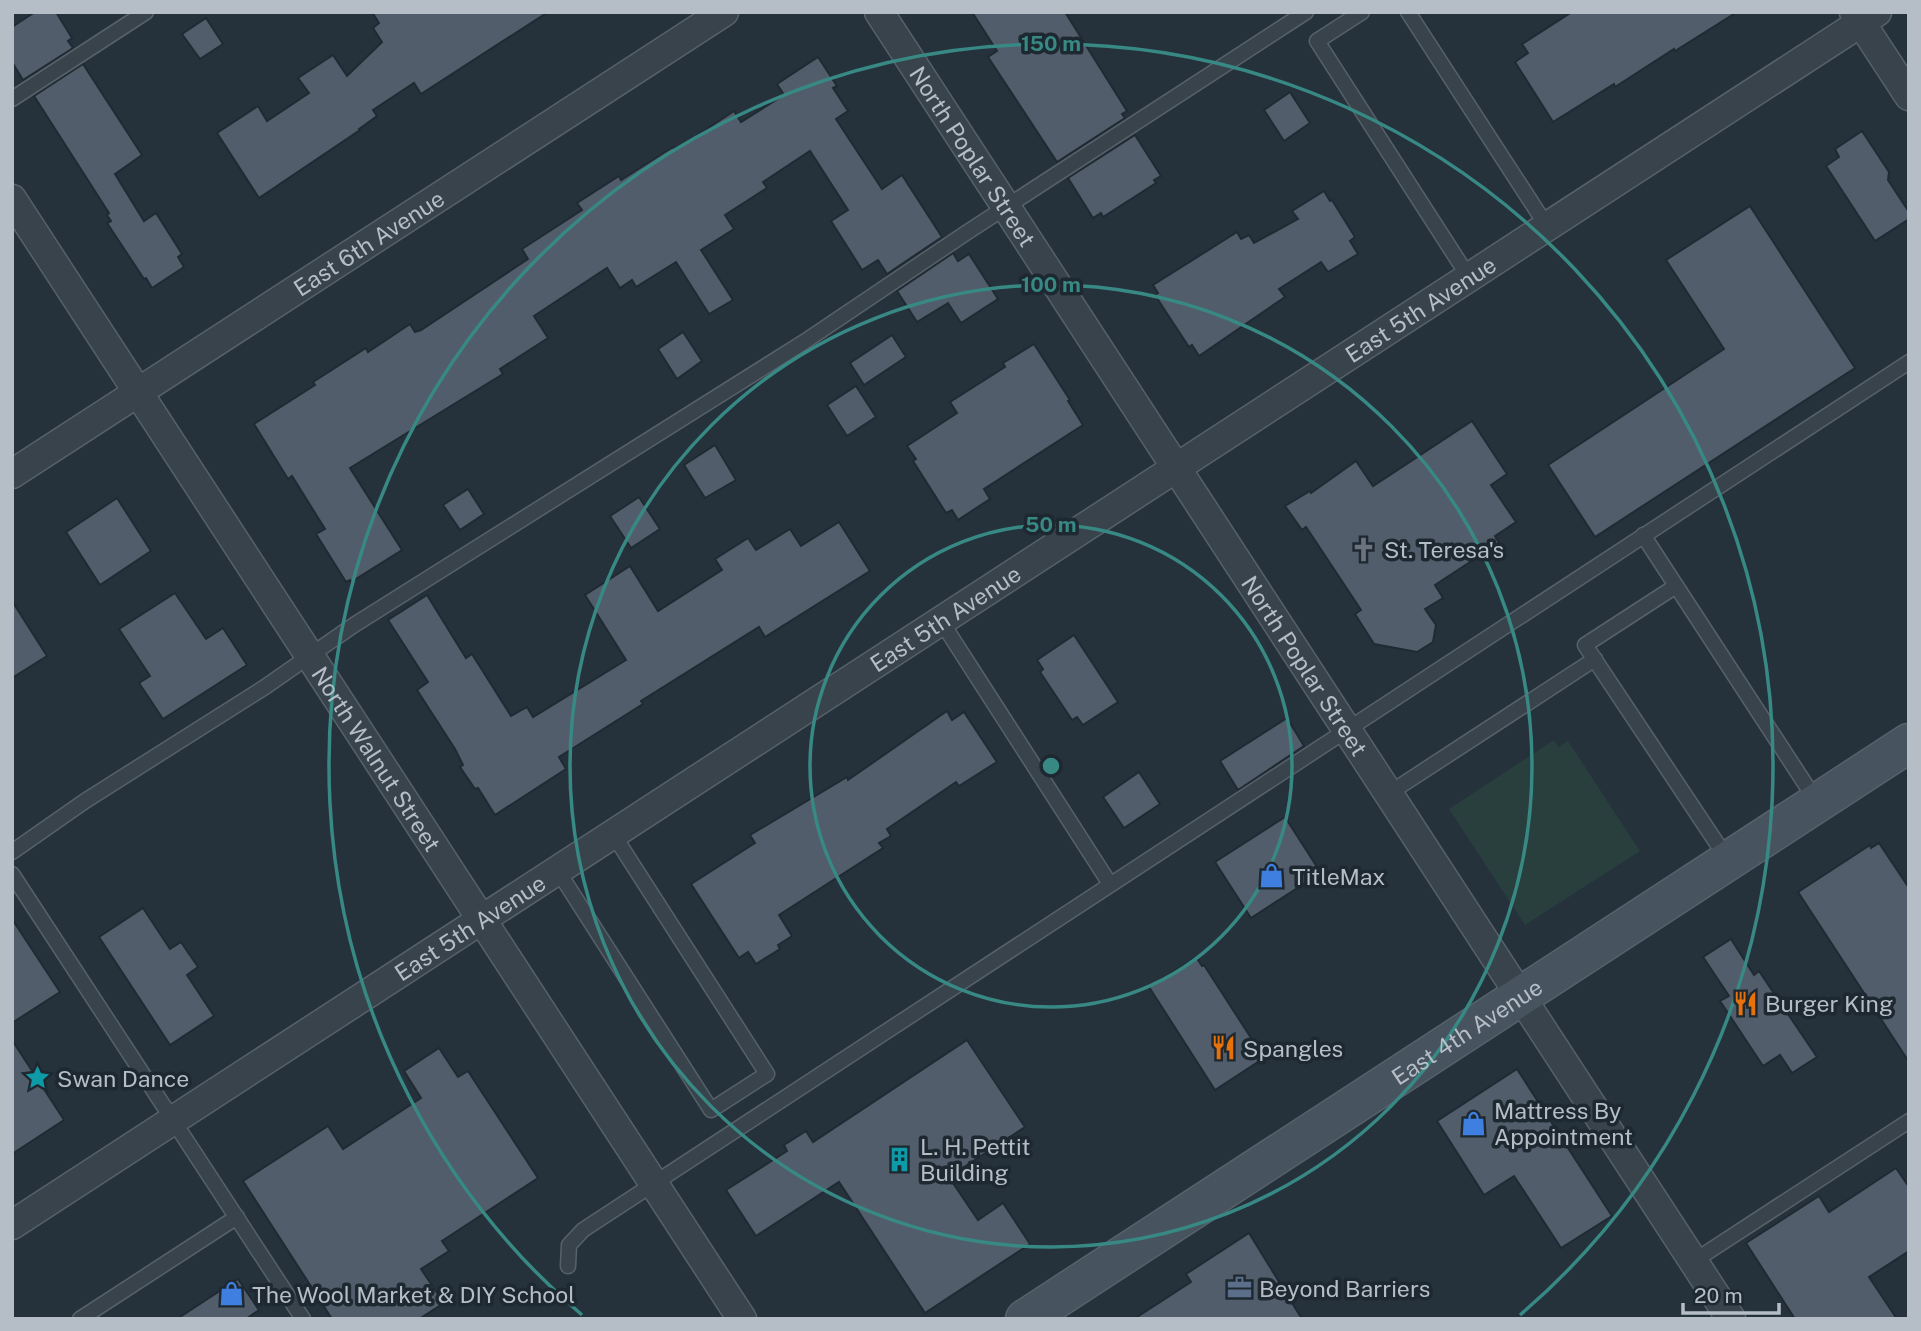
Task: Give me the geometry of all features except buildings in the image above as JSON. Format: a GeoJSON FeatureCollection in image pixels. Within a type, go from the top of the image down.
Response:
{"type":"FeatureCollection","features":[{"type":"Feature","properties":{"kind":"main road","name":"East 4th Avenue"},"geometry":{"type":"LineString","coordinates":[[1025,1319],[1909,743]]}},
{"type":"Feature","properties":{"kind":"street","name":"East 6th Avenue"},"geometry":{"type":"LineString","coordinates":[[12,474],[724,12]]}},
{"type":"Feature","properties":{"kind":"street","name":"North Poplar Street"},"geometry":{"type":"LineString","coordinates":[[879,12],[1731,1319]]}},
{"type":"Feature","properties":{"kind":"street","name":"East 5th Avenue"},"geometry":{"type":"LineString","coordinates":[[12,1225],[1470,279],[1864,16]]}},
{"type":"Feature","properties":{"kind":"street"},"geometry":{"type":"LineString","coordinates":[[1864,16],[1909,96]]}},
{"type":"Feature","properties":{"kind":"street","name":"North Walnut Street"},"geometry":{"type":"LineString","coordinates":[[12,199],[742,1319]]}},
{"type":"Feature","properties":{"kind":"lane"},"geometry":{"type":"LineString","coordinates":[[12,99],[146,12]]}},
{"type":"Feature","properties":{"kind":"lane"},"geometry":{"type":"LineString","coordinates":[[12,852],[85,801],[265,687],[310,655],[804,342],[1306,12]]}},
{"type":"Feature","properties":{"kind":"lane"},"geometry":{"type":"LineString","coordinates":[[1362,12],[1317,41],[1470,279]]}},
{"type":"Feature","properties":{"kind":"lane"},"geometry":{"type":"LineString","coordinates":[[1408,12],[1548,228]]}},
{"type":"Feature","properties":{"kind":"lane"},"geometry":{"type":"LineString","coordinates":[[568,1266],[569,1245],[583,1230],[1909,362]]}},
{"type":"Feature","properties":{"kind":"lane"},"geometry":{"type":"LineString","coordinates":[[1643,535],[1818,803]]}},
{"type":"Feature","properties":{"kind":"lane"},"geometry":{"type":"LineString","coordinates":[[1676,586],[1585,645],[1728,861]]}},
{"type":"Feature","properties":{"kind":"lane"},"geometry":{"type":"LineString","coordinates":[[941,621],[1110,884]]}},
{"type":"Feature","properties":{"kind":"lane"},"geometry":{"type":"LineString","coordinates":[[1388,794],[1595,659]]}},
{"type":"Feature","properties":{"kind":"lane"},"geometry":{"type":"LineString","coordinates":[[558,871],[711,1110],[767,1074],[613,834]]}},
{"type":"Feature","properties":{"kind":"lane"},"geometry":{"type":"LineString","coordinates":[[12,874],[303,1319]]}},
{"type":"Feature","properties":{"kind":"lane"},"geometry":{"type":"LineString","coordinates":[[1694,1261],[1909,1122]]}},
{"type":"Feature","properties":{"kind":"lane"},"geometry":{"type":"LineString","coordinates":[[80,1319],[237,1217]]}},
{"type":"Feature","properties":{"kind":"green space"},"geometry":{"type":"Polygon","coordinates":[[[1554,740],[1558,747],[1568,741],[1640,851],[1525,925],[1449,809],[1554,740]]]}},
{"type":"Feature","properties":{"kind":"place","name":"St. Teresa's"},"geometry":{"type":"Point","coordinates":[1364,549]}},
{"type":"Feature","properties":{"kind":"place","name":"TitleMax"},"geometry":{"type":"Point","coordinates":[1272,876]}},
{"type":"Feature","properties":{"kind":"place","name":"Burger King"},"geometry":{"type":"Point","coordinates":[1745,1003]}},
{"type":"Feature","properties":{"kind":"place","name":"Spangles"},"geometry":{"type":"Point","coordinates":[1223,1048]}},
{"type":"Feature","properties":{"kind":"place","name":"Swan Dance"},"geometry":{"type":"Point","coordinates":[37,1078]}},
{"type":"Feature","properties":{"kind":"place","name":"Mattress By Appointment"},"geometry":{"type":"Point","coordinates":[1474,1123]}},
{"type":"Feature","properties":{"kind":"place","name":"L. H. Pettit Building"},"geometry":{"type":"Point","coordinates":[900,1159]}},
{"type":"Feature","properties":{"kind":"place","name":"Beyond Barriers"},"geometry":{"type":"Point","coordinates":[1239,1288]}},
{"type":"Feature","properties":{"kind":"place","name":"The Wool Market & DIY School"},"geometry":{"type":"Point","coordinates":[232,1294]}}]}
